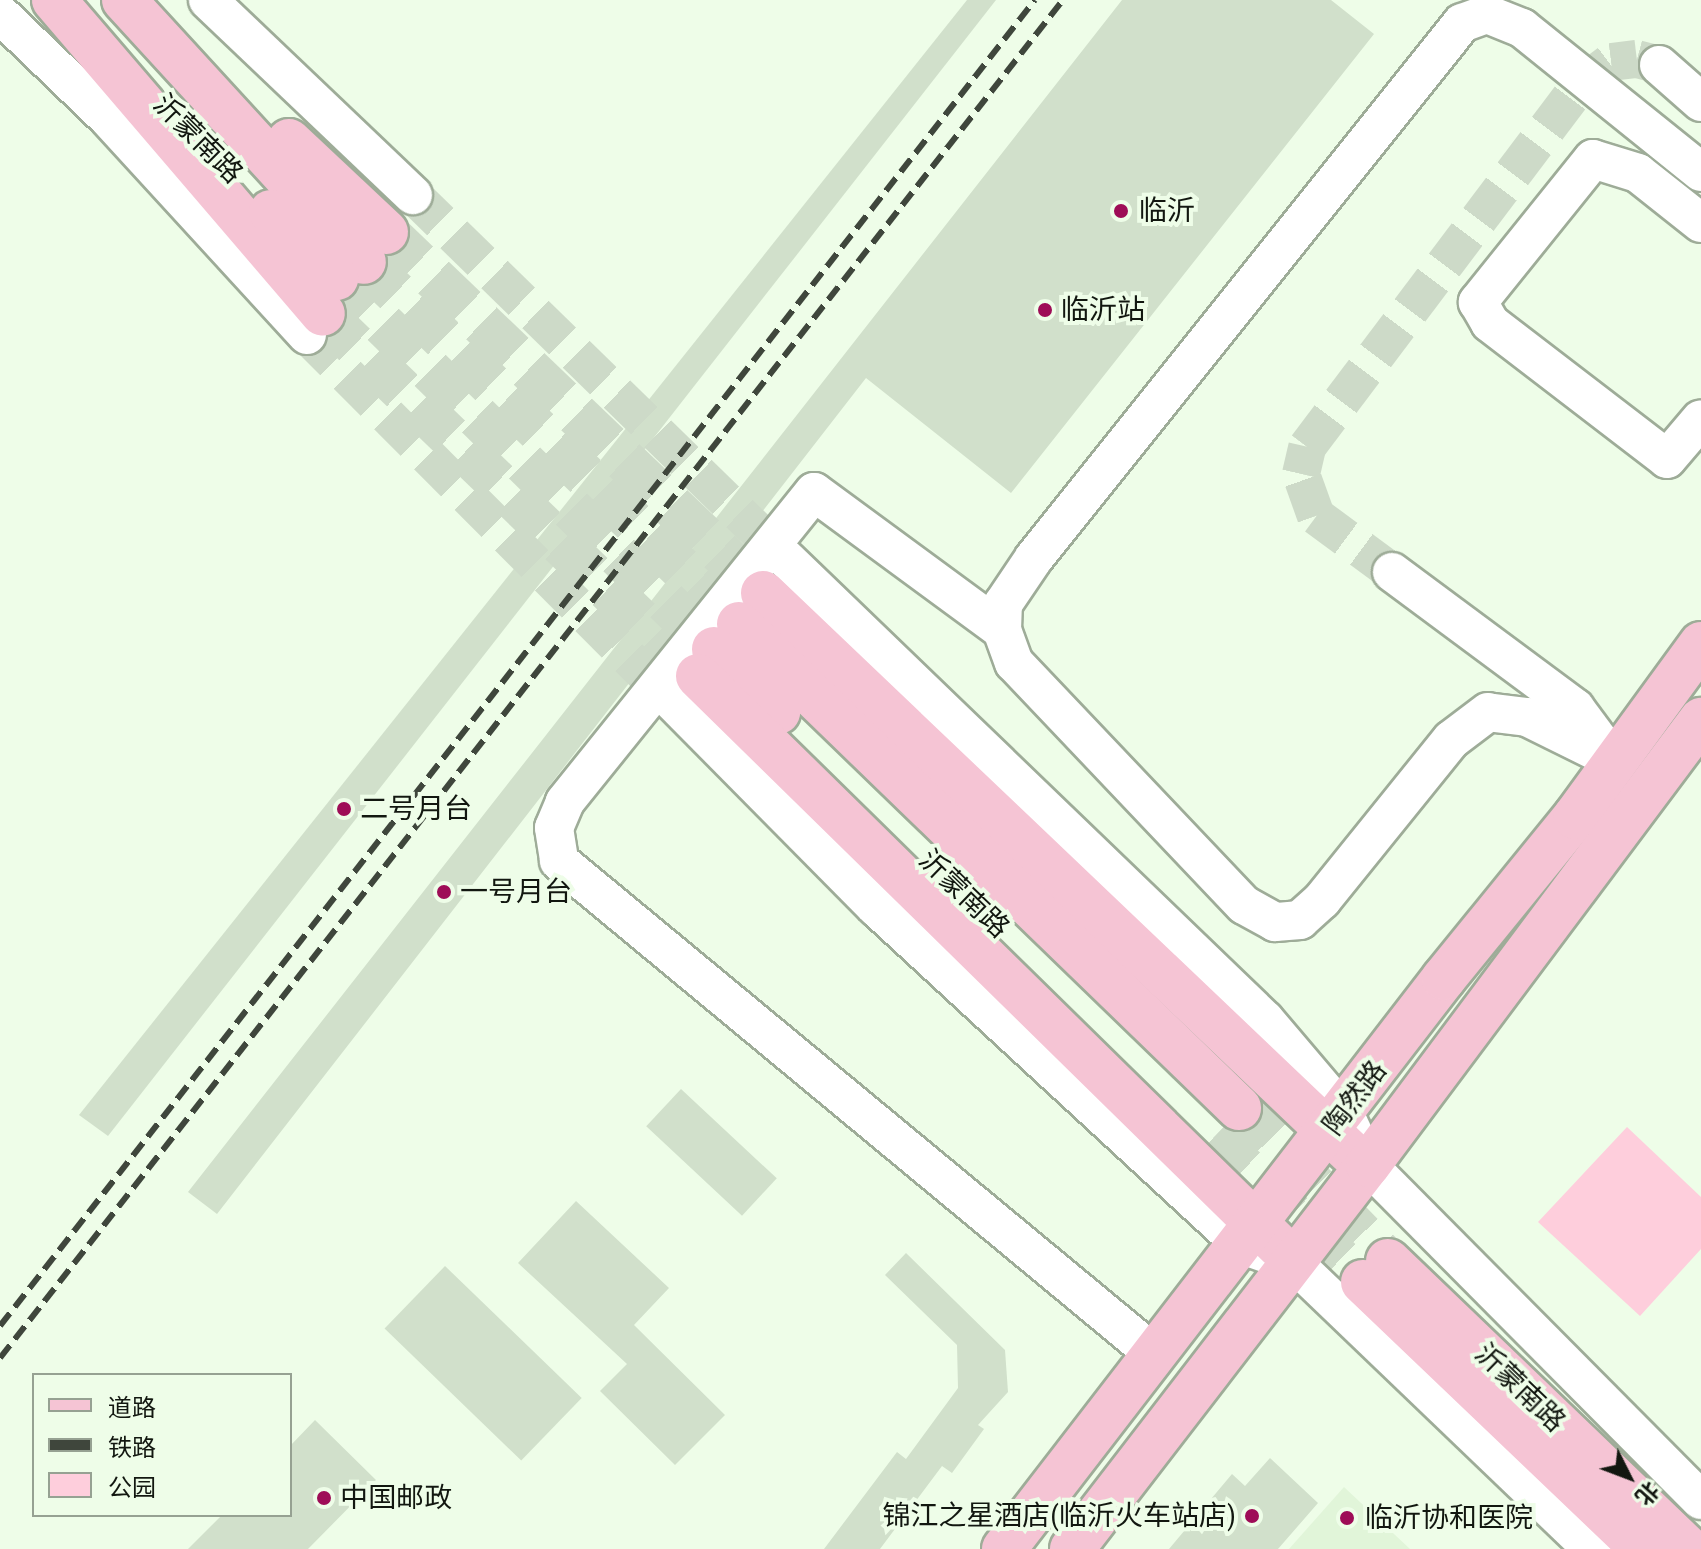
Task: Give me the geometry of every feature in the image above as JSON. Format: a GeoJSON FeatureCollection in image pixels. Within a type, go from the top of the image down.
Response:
{"type":"FeatureCollection","features":[{"type":"Feature","properties":{"kind":"main road"},"geometry":{"type":"LineString","coordinates":[[54,0],[343,284]]}},
{"type":"Feature","properties":{"kind":"main road","name":"沂蒙南路"},"geometry":{"type":"LineString","coordinates":[[61,0],[343,284]]}},
{"type":"Feature","properties":{"kind":"main road","name":"沂蒙南路"},"geometry":{"type":"LineString","coordinates":[[124,0],[343,284]]}},
{"type":"Feature","properties":{"kind":"main road"},"geometry":{"type":"LineString","coordinates":[[138,0],[343,284]]}},
{"type":"Feature","properties":{"kind":"main road"},"geometry":{"type":"LineString","coordinates":[[729,634],[1336,1124],[1368,1165]]}},
{"type":"Feature","properties":{"kind":"main road"},"geometry":{"type":"LineString","coordinates":[[729,634],[1251,1234],[1294,1263]]}},
{"type":"Feature","properties":{"kind":"main road","name":"沂蒙南路"},"geometry":{"type":"LineString","coordinates":[[729,634],[1226,1123]]}},
{"type":"Feature","properties":{"kind":"main road","name":"陶然路"},"geometry":{"type":"LineString","coordinates":[[1004,1549],[1336,1124],[1701,644]]}},
{"type":"Feature","properties":{"kind":"main road","name":"陶然路"},"geometry":{"type":"LineString","coordinates":[[1072,1549],[1294,1263],[1701,720]]}},
{"type":"Feature","properties":{"kind":"main road","name":"沂蒙南路"},"geometry":{"type":"LineString","coordinates":[[1642,1549],[1375,1272],[1688,1549]]}},
{"type":"Feature","properties":{"kind":"street"},"geometry":{"type":"LineString","coordinates":[[208,0],[413,195]]}},
{"type":"Feature","properties":{"kind":"street"},"geometry":{"type":"LineString","coordinates":[[0,14],[109,119],[343,284]]}},
{"type":"Feature","properties":{"kind":"street"},"geometry":{"type":"LineString","coordinates":[[1614,760],[1527,717],[1488,712],[1451,740],[1322,900],[1300,920],[1275,922],[1244,905],[1014,663],[1002,630],[1003,604],[1034,558],[1462,23],[1487,14],[1522,28],[1701,172]]}},
{"type":"Feature","properties":{"kind":"street"},"geometry":{"type":"LineString","coordinates":[[1659,65],[1701,102]]}},
{"type":"Feature","properties":{"kind":"street"},"geometry":{"type":"LineString","coordinates":[[1701,223],[1638,173],[1593,159],[1478,302],[1490,323],[1667,459],[1701,419]]}},
{"type":"Feature","properties":{"kind":"street"},"geometry":{"type":"LineString","coordinates":[[1002,630],[814,492],[565,802],[554,828],[559,861],[1154,1354]]}},
{"type":"Feature","properties":{"kind":"street"},"geometry":{"type":"LineString","coordinates":[[1392,572],[1575,708],[1614,760]]}},
{"type":"Feature","properties":{"kind":"street"},"geometry":{"type":"LineString","coordinates":[[1368,1165],[1701,1500]]}},
{"type":"Feature","properties":{"kind":"street"},"geometry":{"type":"LineString","coordinates":[[1294,1263],[1592,1549]]}},
{"type":"Feature","properties":{"kind":"shaded area","name":"临沂协和医院"},"geometry":{"type":"Polygon","coordinates":[[[1344,1487],[1410,1549],[1289,1549],[1344,1487]]]}},
{"type":"Feature","properties":{"kind":"green space"},"geometry":{"type":"Polygon","coordinates":[[[1627,1127],[1701,1197],[1701,1249],[1640,1316],[1538,1222],[1627,1127]]]}},
{"type":"Feature","properties":{"kind":"building","name":"二号月台"},"geometry":{"type":"Polygon","coordinates":[[[967,0],[996,0],[108,1136],[79,1115],[967,0]]]}},
{"type":"Feature","properties":{"kind":"building","name":"临沂站"},"geometry":{"type":"Polygon","coordinates":[[[1122,0],[1331,0],[1374,34],[1011,493],[866,378],[217,1214],[188,1192],[1122,0]]]}},
{"type":"Feature","properties":{"kind":"building"},"geometry":{"type":"Polygon","coordinates":[[[681,1089],[777,1178],[742,1216],[646,1126],[681,1089]]]}},
{"type":"Feature","properties":{"kind":"building"},"geometry":{"type":"Polygon","coordinates":[[[576,1201],[669,1288],[634,1325],[725,1415],[675,1465],[600,1391],[627,1364],[518,1263],[576,1201]]]}},
{"type":"Feature","properties":{"kind":"building"},"geometry":{"type":"Polygon","coordinates":[[[906,1253],[1005,1350],[1008,1392],[978,1425],[984,1429],[952,1473],[942,1466],[880,1549],[824,1549],[897,1452],[906,1459],[958,1388],[957,1345],[885,1275],[906,1253]]]}},
{"type":"Feature","properties":{"kind":"building"},"geometry":{"type":"Polygon","coordinates":[[[445,1266],[582,1398],[521,1461],[385,1329],[445,1266]]]}},
{"type":"Feature","properties":{"kind":"building","name":"中国邮政"},"geometry":{"type":"Polygon","coordinates":[[[315,1420],[376,1480],[308,1549],[188,1549],[220,1517],[292,1517],[292,1444],[315,1420]]]}},
{"type":"Feature","properties":{"kind":"building","name":"锦江之星酒店(临沂火车站店)"},"geometry":{"type":"Polygon","coordinates":[[[1270,1458],[1318,1503],[1278,1549],[1169,1549],[1232,1474],[1245,1486],[1270,1458]]]}},
{"type":"Feature","properties":{"kind":"tunnel"},"geometry":{"type":"LineString","coordinates":[[1392,572],[1316,516],[1301,474],[1307,447],[1579,86],[1611,62],[1637,59],[1659,65]]}},
{"type":"Feature","properties":{"kind":"tunnel"},"geometry":{"type":"LineString","coordinates":[[413,195],[785,558]]}},
{"type":"Feature","properties":{"kind":"tunnel"},"geometry":{"type":"LineString","coordinates":[[386,232],[763,593]]}},
{"type":"Feature","properties":{"kind":"tunnel"},"geometry":{"type":"LineString","coordinates":[[364,262],[739,624]]}},
{"type":"Feature","properties":{"kind":"tunnel"},"geometry":{"type":"LineString","coordinates":[[336,278],[714,649]]}},
{"type":"Feature","properties":{"kind":"tunnel"},"geometry":{"type":"LineString","coordinates":[[323,314],[698,676]]}},
{"type":"Feature","properties":{"kind":"tunnel"},"geometry":{"type":"LineString","coordinates":[[307,335],[672,701]]}},
{"type":"Feature","properties":{"kind":"tunnel"},"geometry":{"type":"LineString","coordinates":[[1239,1108],[1388,1261]]}},
{"type":"Feature","properties":{"kind":"tunnel"},"geometry":{"type":"LineString","coordinates":[[1213,1138],[1363,1282]]}},
{"type":"Feature","properties":{"kind":"railway"},"geometry":{"type":"LineString","coordinates":[[0,1326],[1035,0]]}},
{"type":"Feature","properties":{"kind":"railway"},"geometry":{"type":"LineString","coordinates":[[0,1358],[1063,0]]}},
{"type":"Feature","properties":{"kind":"place","name":"临沂"},"geometry":{"type":"Point","coordinates":[1121,211]}},
{"type":"Feature","properties":{"kind":"place","name":"临沂站"},"geometry":{"type":"Point","coordinates":[1045,310]}},
{"type":"Feature","properties":{"kind":"place","name":"二号月台"},"geometry":{"type":"Point","coordinates":[344,809]}},
{"type":"Feature","properties":{"kind":"place","name":"一号月台"},"geometry":{"type":"Point","coordinates":[444,892]}},
{"type":"Feature","properties":{"kind":"place","name":"中国邮政"},"geometry":{"type":"Point","coordinates":[324,1498]}},
{"type":"Feature","properties":{"kind":"place","name":"锦江之星酒店(临沂火车站店)"},"geometry":{"type":"Point","coordinates":[1252,1516]}},
{"type":"Feature","properties":{"kind":"place","name":"临沂协和医院"},"geometry":{"type":"Point","coordinates":[1347,1518]}}]}
